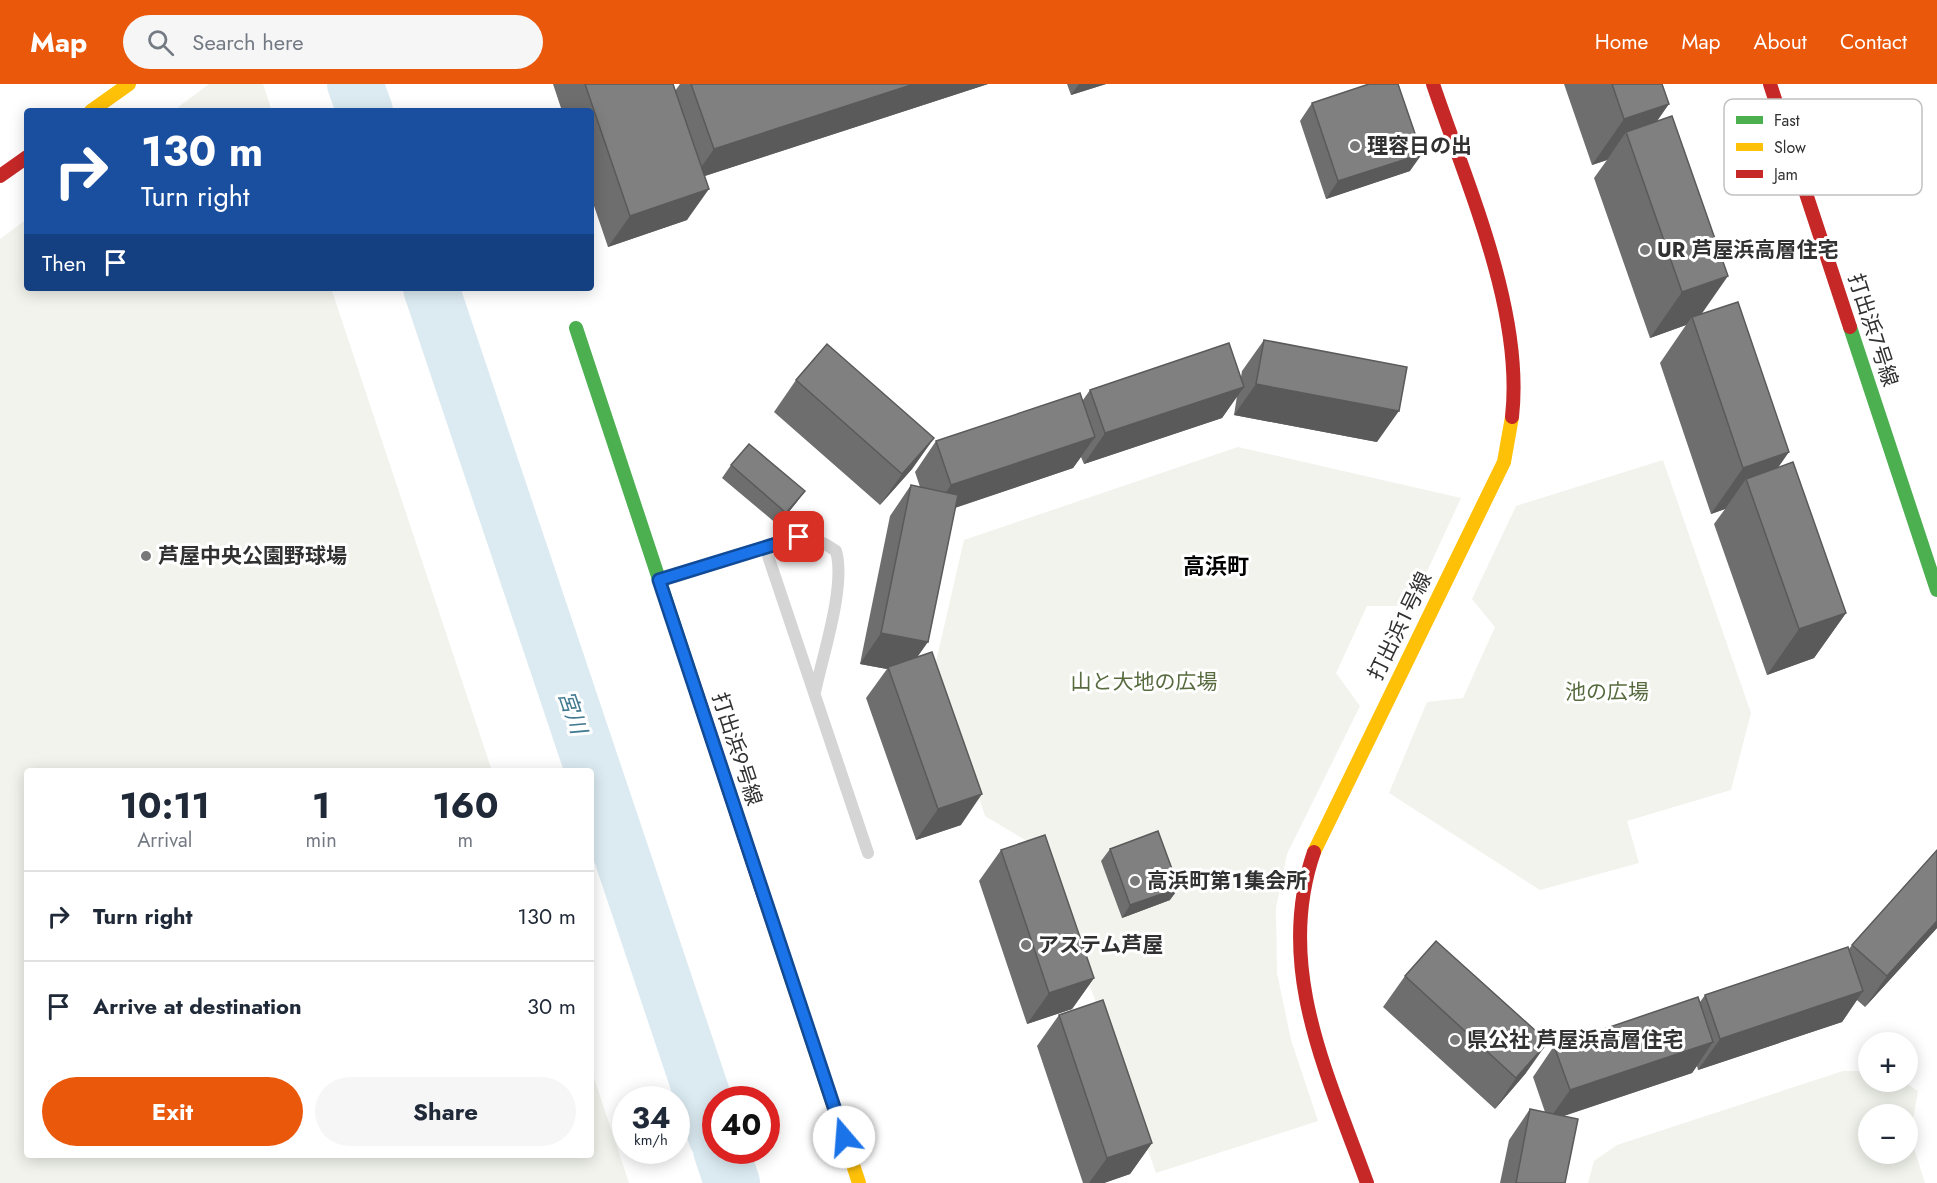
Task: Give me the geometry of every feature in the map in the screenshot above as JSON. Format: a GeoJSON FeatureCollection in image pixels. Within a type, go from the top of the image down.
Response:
{"type":"FeatureCollection","features":[{"type":"Feature","properties":{"kind":"street"},"geometry":{"type":"LineString","coordinates":[[95,108],[129,84]]}},
{"type":"Feature","properties":{"kind":"street","name":"打出浜１号線"},"geometry":{"type":"LineString","coordinates":[[1367,1183],[1314,1028],[1299,953],[1300,903],[1316,846],[1504,462],[1512,431],[1516,396],[1515,352],[1503,294],[1433,84]]}},
{"type":"Feature","properties":{"kind":"street","name":"打出浜７号線"},"geometry":{"type":"LineString","coordinates":[[1770,84],[1775,99]]}},
{"type":"Feature","properties":{"kind":"street"},"geometry":{"type":"LineString","coordinates":[[0,176],[24,159]]}},
{"type":"Feature","properties":{"kind":"street","name":"打出浜７号線"},"geometry":{"type":"LineString","coordinates":[[1807,195],[1937,590]]}},
{"type":"Feature","properties":{"kind":"street","name":"打出浜９号線"},"geometry":{"type":"LineString","coordinates":[[576,328],[859,1183]]}},
{"type":"Feature","properties":{"kind":"lane"},"geometry":{"type":"LineString","coordinates":[[659,580],[799,537],[818,538],[836,550],[840,567],[837,589],[814,694]]}},
{"type":"Feature","properties":{"kind":"lane"},"geometry":{"type":"LineString","coordinates":[[765,547],[868,853]]}},
{"type":"Feature","properties":{"kind":"green space"},"geometry":{"type":"Polygon","coordinates":[[[209,84],[263,84],[271,108],[177,108],[209,84]]]}},
{"type":"Feature","properties":{"kind":"green space"},"geometry":{"type":"Polygon","coordinates":[[[24,221],[24,291],[332,291],[491,768],[24,768],[24,1158],[594,1158],[594,1078],[612,1132],[612,1164],[623,1164],[629,1183],[0,1183],[0,239],[24,221]]]}},
{"type":"Feature","properties":{"kind":"green space","name":"山と大地の広場"},"geometry":{"type":"Polygon","coordinates":[[[1238,447],[1461,498],[1411,606],[1367,606],[1336,673],[1360,706],[1287,854],[1276,908],[1277,973],[1291,1040],[1318,1121],[1156,1173],[1042,850],[985,816],[935,666],[964,540],[1238,447]]]}},
{"type":"Feature","properties":{"kind":"green space","name":"池の広場"},"geometry":{"type":"Polygon","coordinates":[[[1663,460],[1751,713],[1731,790],[1627,821],[1639,863],[1540,890],[1389,793],[1427,702],[1463,698],[1495,627],[1472,599],[1516,506],[1663,460]]]}},
{"type":"Feature","properties":{"kind":"green space"},"geometry":{"type":"Polygon","coordinates":[[[1843,1071],[1858,1071],[1858,1092],[1918,1092],[1916,1104],[1858,1104],[1858,1164],[1918,1164],[1918,1161],[1925,1183],[1588,1183],[1594,1161],[1617,1145],[1843,1071]]]}},
{"type":"Feature","properties":{"kind":"building"},"geometry":{"type":"Polygon","coordinates":[[[585,84],[673,84],[709,189],[630,216],[585,84]]]}},
{"type":"Feature","properties":{"kind":"building"},"geometry":{"type":"Polygon","coordinates":[[[691,84],[914,84],[714,149],[691,84]]]}},
{"type":"Feature","properties":{"kind":"building","name":"理容日の出"},"geometry":{"type":"Polygon","coordinates":[[[1369,84],[1398,84],[1422,154],[1338,181],[1312,103],[1369,84]]]}},
{"type":"Feature","properties":{"kind":"building"},"geometry":{"type":"Polygon","coordinates":[[[1612,84],[1662,84],[1669,104],[1624,119],[1612,84]]]}},
{"type":"Feature","properties":{"kind":"building"},"geometry":{"type":"Polygon","coordinates":[[[1672,116],[1728,276],[1682,292],[1626,132],[1672,116]]]}},
{"type":"Feature","properties":{"kind":"building"},"geometry":{"type":"Polygon","coordinates":[[[1738,302],[1789,452],[1743,468],[1692,317],[1738,302]]]}},
{"type":"Feature","properties":{"kind":"building"},"geometry":{"type":"Polygon","coordinates":[[[1264,340],[1407,367],[1399,411],[1256,384],[1264,340]]]}},
{"type":"Feature","properties":{"kind":"building"},"geometry":{"type":"Polygon","coordinates":[[[1229,343],[1244,387],[1105,433],[1090,390],[1229,343]]]}},
{"type":"Feature","properties":{"kind":"building"},"geometry":{"type":"Polygon","coordinates":[[[827,344],[934,438],[902,474],[796,380],[827,344]]]}},
{"type":"Feature","properties":{"kind":"building"},"geometry":{"type":"Polygon","coordinates":[[[1080,393],[1095,437],[951,485],[936,441],[1080,393]]]}},
{"type":"Feature","properties":{"kind":"building"},"geometry":{"type":"Polygon","coordinates":[[[749,444],[805,491],[786,513],[731,465],[749,444]]]}},
{"type":"Feature","properties":{"kind":"building"},"geometry":{"type":"Polygon","coordinates":[[[1793,462],[1846,613],[1799,629],[1746,479],[1793,462]]]}},
{"type":"Feature","properties":{"kind":"building"},"geometry":{"type":"Polygon","coordinates":[[[911,485],[958,495],[928,642],[881,633],[911,485]]]}},
{"type":"Feature","properties":{"kind":"building"},"geometry":{"type":"Polygon","coordinates":[[[932,652],[982,794],[938,809],[888,667],[932,652]]]}},
{"type":"Feature","properties":{"kind":"building","name":"高浜町第１集会所"},"geometry":{"type":"Polygon","coordinates":[[[1158,831],[1179,888],[1130,905],[1110,849],[1158,831]]]}},
{"type":"Feature","properties":{"kind":"building"},"geometry":{"type":"Polygon","coordinates":[[[1045,835],[1094,978],[1049,993],[1001,850],[1045,835]]]}},
{"type":"Feature","properties":{"kind":"building"},"geometry":{"type":"Polygon","coordinates":[[[1937,850],[1937,921],[1887,976],[1852,945],[1937,850]]]}},
{"type":"Feature","properties":{"kind":"building"},"geometry":{"type":"Polygon","coordinates":[[[1436,941],[1548,1042],[1516,1078],[1405,976],[1436,941]]]}},
{"type":"Feature","properties":{"kind":"building"},"geometry":{"type":"Polygon","coordinates":[[[1848,947],[1863,991],[1720,1039],[1705,995],[1848,947]]]}},
{"type":"Feature","properties":{"kind":"building"},"geometry":{"type":"Polygon","coordinates":[[[1698,997],[1713,1042],[1570,1090],[1554,1046],[1698,997]]]}},
{"type":"Feature","properties":{"kind":"building"},"geometry":{"type":"Polygon","coordinates":[[[1103,1000],[1152,1143],[1107,1158],[1059,1015],[1103,1000]]]}},
{"type":"Feature","properties":{"kind":"building"},"geometry":{"type":"Polygon","coordinates":[[[1530,1109],[1578,1119],[1565,1183],[1516,1183],[1530,1109]]]}},
{"type":"Feature","properties":{"kind":"waterway","name":"宮川"},"geometry":{"type":"LineString","coordinates":[[355,84],[364,108]]}},
{"type":"Feature","properties":{"kind":"waterway","name":"宮川"},"geometry":{"type":"LineString","coordinates":[[432,291],[592,768]]}},
{"type":"Feature","properties":{"kind":"waterway","name":"宮川"},"geometry":{"type":"LineString","coordinates":[[594,773],[702,1094]]}},
{"type":"Feature","properties":{"kind":"waterway","name":"宮川"},"geometry":{"type":"LineString","coordinates":[[726,1164],[732,1183]]}},
{"type":"Feature","properties":{"kind":"traffic: fast"},"geometry":{"type":"LineString","coordinates":[[1850,327],[1937,590]]}},
{"type":"Feature","properties":{"kind":"traffic: fast"},"geometry":{"type":"LineString","coordinates":[[576,328],[694,685]]}},
{"type":"Feature","properties":{"kind":"traffic: slow"},"geometry":{"type":"LineString","coordinates":[[95,108],[129,84]]}},
{"type":"Feature","properties":{"kind":"traffic: slow"},"geometry":{"type":"LineString","coordinates":[[1314,852],[1504,462],[1512,417]]}},
{"type":"Feature","properties":{"kind":"traffic: slow"},"geometry":{"type":"LineString","coordinates":[[766,903],[859,1183]]}},
{"type":"Feature","properties":{"kind":"traffic: jam"},"geometry":{"type":"LineString","coordinates":[[1433,84],[1476,206],[1501,292],[1510,334],[1513,376],[1512,417]]}},
{"type":"Feature","properties":{"kind":"traffic: jam"},"geometry":{"type":"LineString","coordinates":[[1770,84],[1775,99]]}},
{"type":"Feature","properties":{"kind":"traffic: jam"},"geometry":{"type":"LineString","coordinates":[[0,176],[24,159]]}},
{"type":"Feature","properties":{"kind":"traffic: jam"},"geometry":{"type":"LineString","coordinates":[[1807,195],[1850,327]]}},
{"type":"Feature","properties":{"kind":"traffic: jam"},"geometry":{"type":"LineString","coordinates":[[694,685],[766,903]]}},
{"type":"Feature","properties":{"kind":"traffic: jam"},"geometry":{"type":"LineString","coordinates":[[1314,852],[1303,895],[1300,937],[1303,979],[1311,1020],[1323,1061],[1367,1183]]}},
{"type":"Feature","properties":{"kind":"place","name":"理容日の出"},"geometry":{"type":"Point","coordinates":[1355,146]}},
{"type":"Feature","properties":{"kind":"place","name":"UR 芦屋浜高層住宅"},"geometry":{"type":"Point","coordinates":[1645,250]}},
{"type":"Feature","properties":{"kind":"place","name":"芦屋中央公園野球場"},"geometry":{"type":"Point","coordinates":[146,556]}},
{"type":"Feature","properties":{"kind":"place","name":"高浜町第１集会所"},"geometry":{"type":"Point","coordinates":[1135,881]}},
{"type":"Feature","properties":{"kind":"place","name":"アステム芦屋"},"geometry":{"type":"Point","coordinates":[1026,945]}},
{"type":"Feature","properties":{"kind":"place","name":"県公社 芦屋浜高層住宅"},"geometry":{"type":"Point","coordinates":[1455,1040]}},
{"type":"Feature","properties":{"kind":"district","name":"高浜町"},"geometry":{"type":"Point","coordinates":[1216,566]}},
{"type":"Feature","properties":{"kind":"route"},"geometry":{"type":"LineString","coordinates":[[799,537],[659,580],[844,1137]]}}]}
